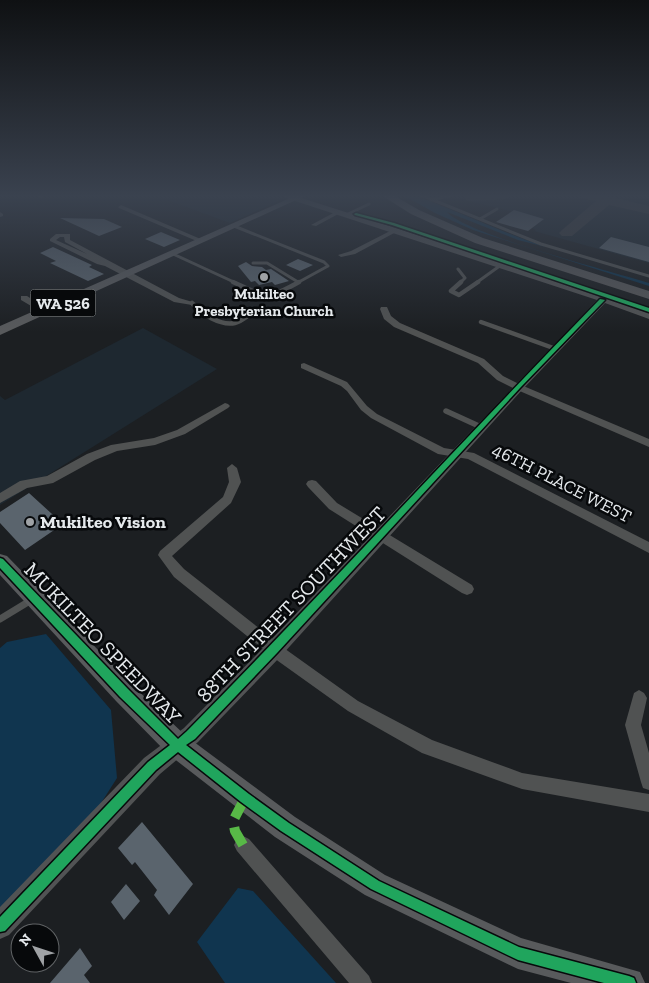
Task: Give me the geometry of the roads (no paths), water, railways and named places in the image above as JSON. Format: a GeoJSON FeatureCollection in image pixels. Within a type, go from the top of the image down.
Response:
{"type":"FeatureCollection","features":[{"type":"Feature","properties":{"kind":"highway"},"geometry":{"type":"LineString","coordinates":[[485,241],[649,294]]}},
{"type":"Feature","properties":{"kind":"highway"},"geometry":{"type":"LineString","coordinates":[[500,241],[649,289]]}},
{"type":"Feature","properties":{"kind":"main road","name":"WA 526"},"geometry":{"type":"LineString","coordinates":[[0,331],[201,241]]}},
{"type":"Feature","properties":{"kind":"main road","name":"MUKILTEO SPEEDWAY"},"geometry":{"type":"LineString","coordinates":[[0,562],[124,694],[178,745],[285,827],[375,885],[518,953],[629,983]]}},
{"type":"Feature","properties":{"kind":"street"},"geometry":{"type":"LineString","coordinates":[[54,241],[100,263],[106,264]]}},
{"type":"Feature","properties":{"kind":"street"},"geometry":{"type":"LineString","coordinates":[[67,241],[126,275],[177,300],[192,303]]}},
{"type":"Feature","properties":{"kind":"street"},"geometry":{"type":"LineString","coordinates":[[341,255],[352,253],[377,241]]}},
{"type":"Feature","properties":{"kind":"street"},"geometry":{"type":"LineString","coordinates":[[431,241],[580,290],[649,316]]}},
{"type":"Feature","properties":{"kind":"street"},"geometry":{"type":"LineString","coordinates":[[24,298],[46,311]]}},
{"type":"Feature","properties":{"kind":"street","name":"88TH STREET SOUTHWEST"},"geometry":{"type":"LineString","coordinates":[[0,926],[152,766],[191,734],[274,650],[518,387],[556,348],[608,300]]}},
{"type":"Feature","properties":{"kind":"street"},"geometry":{"type":"LineString","coordinates":[[384,309],[387,317],[397,325],[482,361],[500,378],[649,443]]}},
{"type":"Feature","properties":{"kind":"street","name":"46TH PLACE WEST"},"geometry":{"type":"LineString","coordinates":[[304,366],[344,384],[364,408],[374,416],[442,451],[470,456],[649,548]]}},
{"type":"Feature","properties":{"kind":"street"},"geometry":{"type":"LineString","coordinates":[[0,500],[24,484],[48,482],[115,448],[155,441],[181,432],[225,406]]}},
{"type":"Feature","properties":{"kind":"street"},"geometry":{"type":"LineString","coordinates":[[232,468],[235,482],[227,500],[164,555],[179,573],[274,650],[353,706],[428,747],[522,782],[649,803]]}},
{"type":"Feature","properties":{"kind":"street"},"geometry":{"type":"LineString","coordinates":[[312,484],[333,506],[467,589]]}},
{"type":"Feature","properties":{"kind":"street"},"geometry":{"type":"LineString","coordinates":[[639,698],[633,725],[649,782]]}},
{"type":"Feature","properties":{"kind":"street"},"geometry":{"type":"LineString","coordinates":[[243,845],[362,983]]}},
{"type":"Feature","properties":{"kind":"lane"},"geometry":{"type":"LineString","coordinates":[[173,254],[264,296],[275,295],[328,266],[324,262],[271,241]]}},
{"type":"Feature","properties":{"kind":"lane"},"geometry":{"type":"LineString","coordinates":[[533,241],[649,276]]}},
{"type":"Feature","properties":{"kind":"lane"},"geometry":{"type":"LineString","coordinates":[[253,263],[267,263],[298,282]]}},
{"type":"Feature","properties":{"kind":"lane"},"geometry":{"type":"LineString","coordinates":[[458,269],[465,278],[451,291],[459,296],[501,265]]}},
{"type":"Feature","properties":{"kind":"lane"},"geometry":{"type":"LineString","coordinates":[[192,303],[195,308],[224,321],[235,323],[249,315]]}},
{"type":"Feature","properties":{"kind":"lane"},"geometry":{"type":"LineString","coordinates":[[481,322],[556,348]]}},
{"type":"Feature","properties":{"kind":"lane"},"geometry":{"type":"LineString","coordinates":[[446,410],[481,427]]}},
{"type":"Feature","properties":{"kind":"lane"},"geometry":{"type":"LineString","coordinates":[[0,619],[34,598]]}},
{"type":"Feature","properties":{"kind":"place","name":"Mukilteo Presbyterian Church"},"geometry":{"type":"Point","coordinates":[264,277]}},
{"type":"Feature","properties":{"kind":"place","name":"Mukilteo Vision"},"geometry":{"type":"Point","coordinates":[30,522]}}]}
